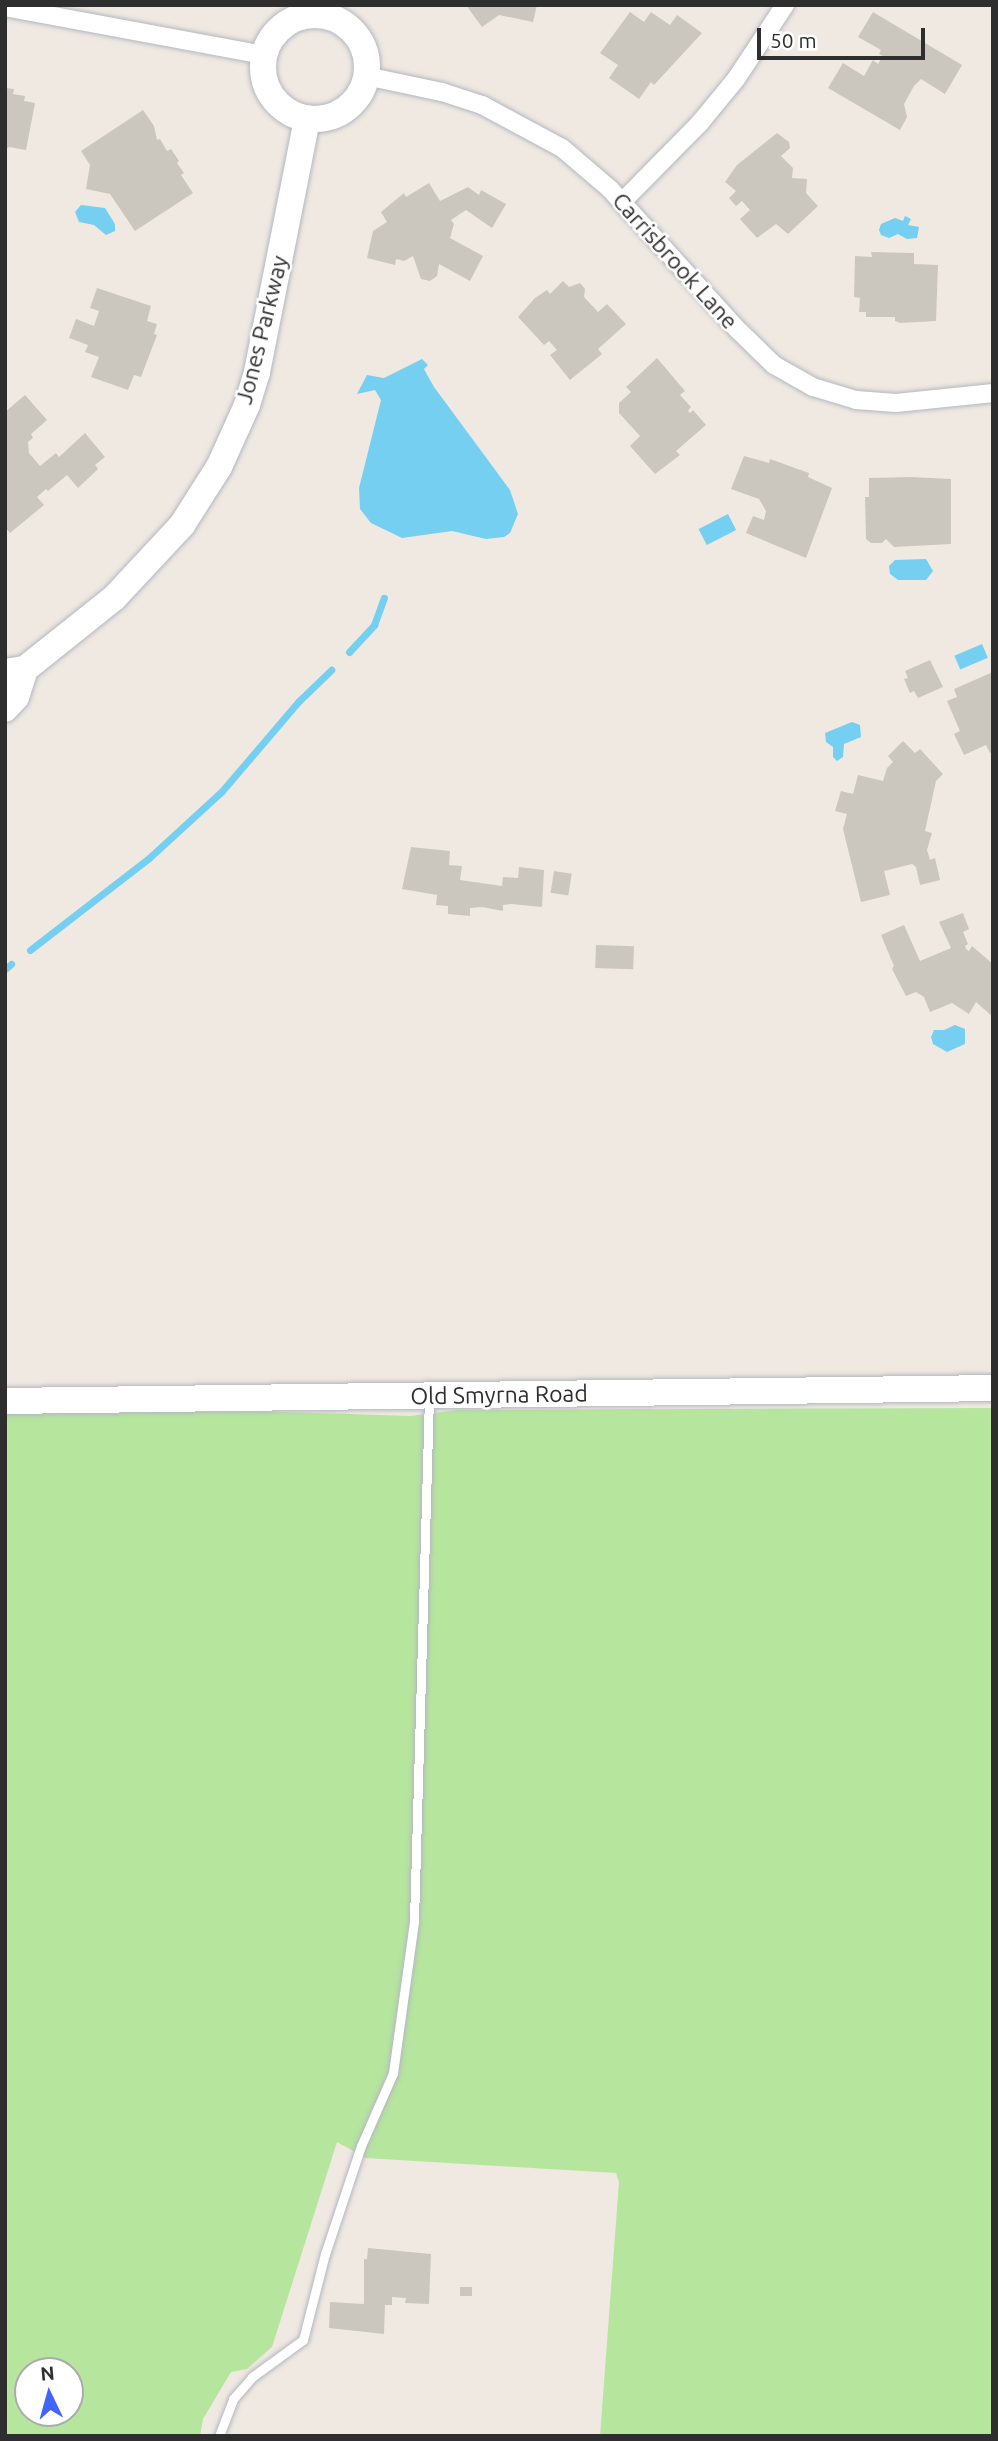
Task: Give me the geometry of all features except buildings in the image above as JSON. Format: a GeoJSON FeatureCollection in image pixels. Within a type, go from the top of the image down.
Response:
{"type":"FeatureCollection","features":[{"type":"Feature","properties":{"kind":"street"},"geometry":{"type":"LineString","coordinates":[[622,202],[699,124],[736,79],[785,5]]}},
{"type":"Feature","properties":{"kind":"street"},"geometry":{"type":"LineString","coordinates":[[5,7],[264,55]]}},
{"type":"Feature","properties":{"kind":"street"},"geometry":{"type":"LineString","coordinates":[[328,11],[358,36],[365,51],[366,76],[356,100],[343,111],[327,118],[307,119],[278,103],[268,89],[263,72],[264,55],[271,39],[282,26],[297,18],[328,11]]}},
{"type":"Feature","properties":{"kind":"street","name":"Carrisbrook Lane"},"geometry":{"type":"LineString","coordinates":[[366,76],[452,95],[482,105],[526,126],[562,148],[622,202],[736,328],[774,365],[813,387],[856,400],[896,402],[993,393]]}},
{"type":"Feature","properties":{"kind":"street","name":"Jones Parkway"},"geometry":{"type":"LineString","coordinates":[[5,709],[16,697],[15,670],[114,598],[157,555],[182,525],[219,467],[247,405],[257,372],[307,119]]}},
{"type":"Feature","properties":{"kind":"street","name":"Old Smyrna Road"},"geometry":{"type":"LineString","coordinates":[[5,1401],[993,1388]]}},
{"type":"Feature","properties":{"kind":"lane"},"geometry":{"type":"LineString","coordinates":[[219,2436],[233,2399],[252,2377],[303,2340],[333,2230],[361,2146],[393,2073],[414,1921],[429,1396]]}},
{"type":"Feature","properties":{"kind":"green space"},"geometry":{"type":"Polygon","coordinates":[[[993,1408],[993,2436],[600,2436],[619,2182],[616,2173],[366,2158],[337,2142],[272,2347],[247,2369],[231,2372],[203,2419],[200,2436],[5,2436],[5,1414],[254,1411],[410,1416],[458,1410],[993,1408]]]}},
{"type":"Feature","properties":{"kind":"water"},"geometry":{"type":"Polygon","coordinates":[[[81,205],[105,208],[115,224],[115,231],[106,235],[94,225],[79,222],[75,212],[81,205]]]}},
{"type":"Feature","properties":{"kind":"water"},"geometry":{"type":"Polygon","coordinates":[[[905,216],[911,219],[908,225],[919,227],[917,238],[907,239],[898,234],[889,238],[881,235],[881,224],[895,218],[903,221],[905,216]]]}},
{"type":"Feature","properties":{"kind":"water"},"geometry":{"type":"Polygon","coordinates":[[[422,359],[428,365],[424,369],[434,387],[510,490],[518,514],[510,533],[504,537],[486,539],[452,531],[402,538],[371,523],[360,509],[359,488],[381,400],[375,390],[357,394],[367,375],[384,378],[422,359]]]}},
{"type":"Feature","properties":{"kind":"water"},"geometry":{"type":"Polygon","coordinates":[[[728,514],[736,530],[707,545],[699,529],[728,514]]]}},
{"type":"Feature","properties":{"kind":"water"},"geometry":{"type":"Polygon","coordinates":[[[926,559],[933,571],[926,580],[898,580],[890,574],[889,566],[895,560],[926,559]]]}},
{"type":"Feature","properties":{"kind":"water"},"geometry":{"type":"Polygon","coordinates":[[[982,644],[988,658],[960,670],[954,656],[982,644]]]}},
{"type":"Feature","properties":{"kind":"water"},"geometry":{"type":"Polygon","coordinates":[[[852,722],[860,725],[861,737],[844,744],[843,757],[837,761],[833,757],[833,747],[826,742],[825,733],[852,722]]]}},
{"type":"Feature","properties":{"kind":"water"},"geometry":{"type":"Polygon","coordinates":[[[955,1025],[965,1029],[965,1044],[947,1052],[933,1044],[931,1037],[934,1030],[944,1030],[955,1025]]]}},
{"type":"Feature","properties":{"kind":"waterway"},"geometry":{"type":"LineString","coordinates":[[349,652],[374,625],[384,598]]}},
{"type":"Feature","properties":{"kind":"waterway"},"geometry":{"type":"LineString","coordinates":[[30,950],[149,858],[222,791],[299,701],[331,670]]}},
{"type":"Feature","properties":{"kind":"waterway"},"geometry":{"type":"LineString","coordinates":[[5,969],[11,964]]}}]}
